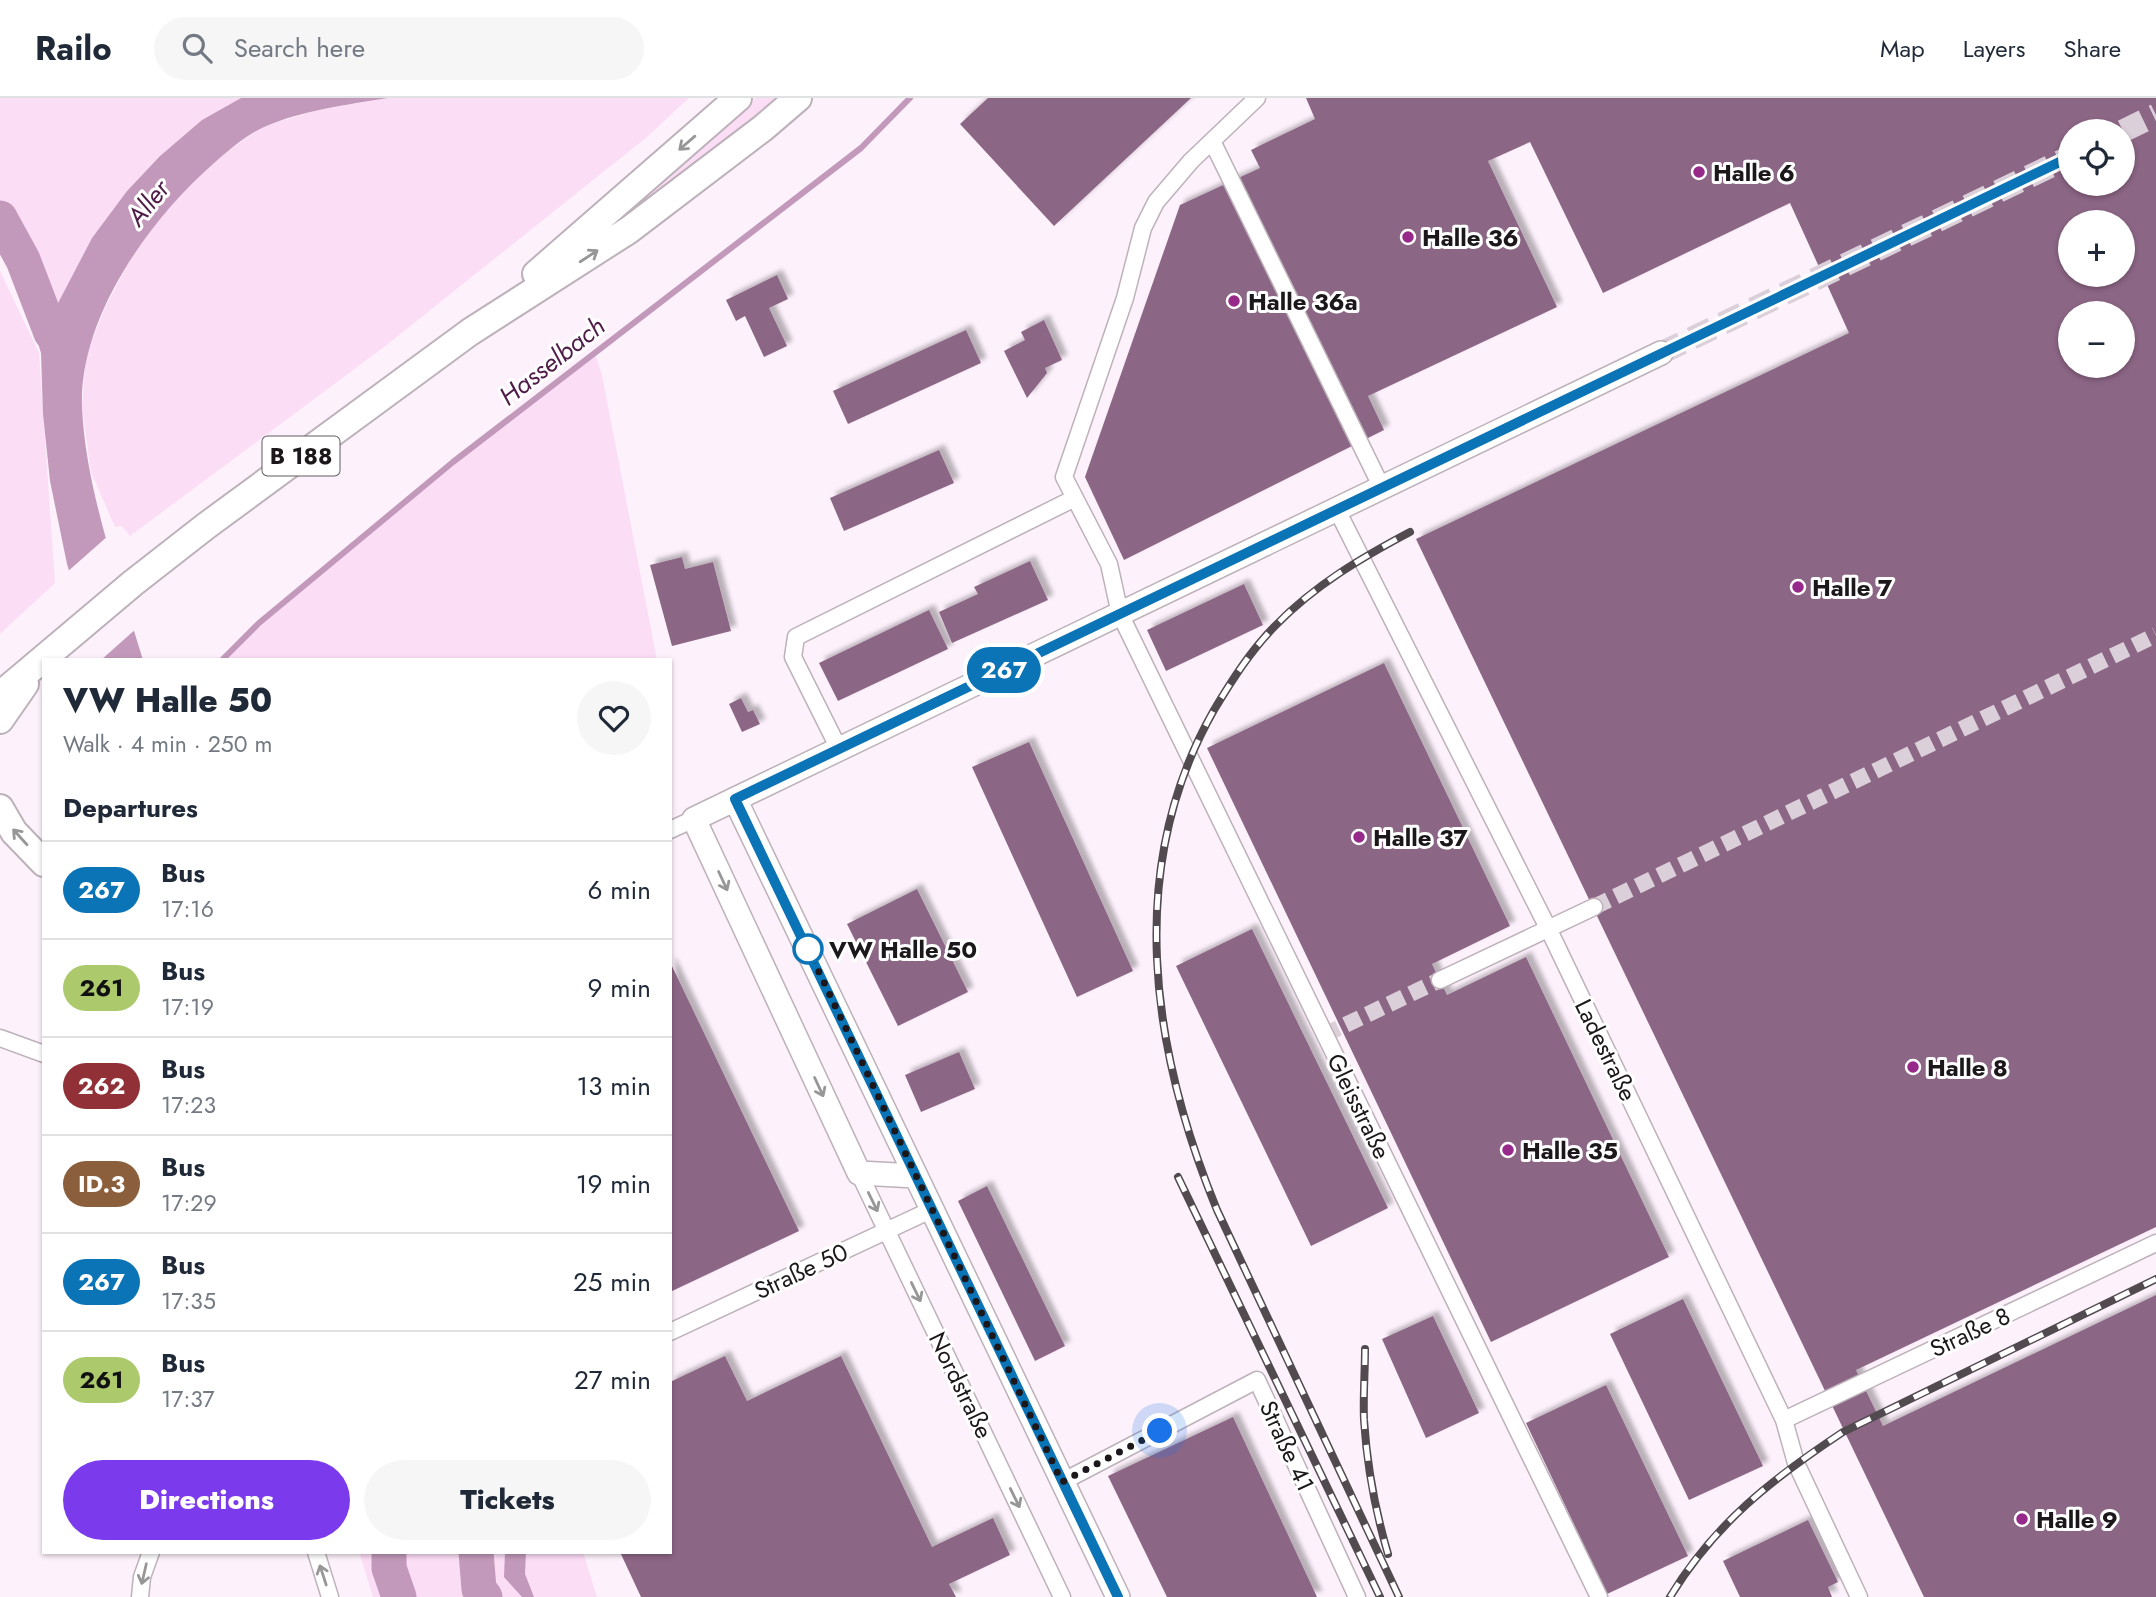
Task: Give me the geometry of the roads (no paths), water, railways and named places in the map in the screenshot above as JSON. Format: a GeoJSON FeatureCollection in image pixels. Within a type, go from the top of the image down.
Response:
{"type":"FeatureCollection","features":[{"type":"Feature","properties":{"kind":"main road","name":"B 188"},"geometry":{"type":"LineString","coordinates":[[470,332],[738,98]]}},
{"type":"Feature","properties":{"kind":"main road","name":"B 188"},"geometry":{"type":"LineString","coordinates":[[44,658],[206,526],[470,332],[629,230],[798,98]]}},
{"type":"Feature","properties":{"kind":"main road","name":"B 188"},"geometry":{"type":"LineString","coordinates":[[0,695],[40,662]]}},
{"type":"Feature","properties":{"kind":"main road"},"geometry":{"type":"LineString","coordinates":[[0,720],[40,662]]}},
{"type":"Feature","properties":{"kind":"main road"},"geometry":{"type":"LineString","coordinates":[[0,808],[14,832],[42,861]]}},
{"type":"Feature","properties":{"kind":"street","name":"Gleisstraße"},"geometry":{"type":"LineString","coordinates":[[1257,98],[1191,161],[1156,202],[1143,228],[1125,298],[1064,477],[1109,564],[1121,614],[1599,1597]]}},
{"type":"Feature","properties":{"kind":"street"},"geometry":{"type":"LineString","coordinates":[[1212,141],[1382,488]]}},
{"type":"Feature","properties":{"kind":"street"},"geometry":{"type":"LineString","coordinates":[[672,829],[1661,353]]}},
{"type":"Feature","properties":{"kind":"street"},"geometry":{"type":"LineString","coordinates":[[839,749],[793,657],[796,637],[1075,498]]}},
{"type":"Feature","properties":{"kind":"street","name":"Ladestraße"},"geometry":{"type":"LineString","coordinates":[[1337,510],[1549,930],[1784,1420],[1796,1463],[1859,1597]]}},
{"type":"Feature","properties":{"kind":"street","name":"Nordstraße"},"geometry":{"type":"LineString","coordinates":[[735,799],[1118,1597]]}},
{"type":"Feature","properties":{"kind":"street","name":"Nordstraße"},"geometry":{"type":"LineString","coordinates":[[694,819],[859,1173],[1062,1597]]}},
{"type":"Feature","properties":{"kind":"street"},"geometry":{"type":"LineString","coordinates":[[1440,980],[1594,907]]}},
{"type":"Feature","properties":{"kind":"street"},"geometry":{"type":"LineString","coordinates":[[0,1038],[42,1053]]}},
{"type":"Feature","properties":{"kind":"street"},"geometry":{"type":"LineString","coordinates":[[859,1173],[916,1176]]}},
{"type":"Feature","properties":{"kind":"street","name":"Straße 50"},"geometry":{"type":"LineString","coordinates":[[672,1331],[933,1209]]}},
{"type":"Feature","properties":{"kind":"street","name":"Straße 8"},"geometry":{"type":"LineString","coordinates":[[1784,1420],[2156,1243]]}},
{"type":"Feature","properties":{"kind":"street","name":"Straße 41"},"geometry":{"type":"LineString","coordinates":[[1062,1482],[1257,1380],[1357,1597]]}},
{"type":"Feature","properties":{"kind":"street"},"geometry":{"type":"LineString","coordinates":[[140,1597],[142,1577],[150,1554]]}},
{"type":"Feature","properties":{"kind":"street"},"geometry":{"type":"LineString","coordinates":[[317,1554],[330,1597]]}},
{"type":"Feature","properties":{"kind":"water"},"geometry":{"type":"Polygon","coordinates":[[[241,98],[388,98],[294,116],[264,127],[244,139],[213,164],[165,213],[142,242],[105,306],[92,340],[84,374],[82,408],[85,439],[105,535],[142,658],[95,658],[67,564],[50,481],[43,414],[41,353],[23,294],[41,285],[56,307],[92,238],[127,191],[160,156],[202,120],[241,98]]]}},
{"type":"Feature","properties":{"kind":"water"},"geometry":{"type":"Polygon","coordinates":[[[505,1554],[526,1554],[525,1574],[534,1597],[522,1597],[504,1577],[505,1554]]]}},
{"type":"Feature","properties":{"kind":"waterway","name":"Hasselbach"},"geometry":{"type":"LineString","coordinates":[[224,658],[259,623],[453,462],[861,148],[910,98]]}},
{"type":"Feature","properties":{"kind":"waterway","name":"Aller"},"geometry":{"type":"LineString","coordinates":[[0,218],[23,260],[51,333]]}},
{"type":"Feature","properties":{"kind":"waterway","name":"Aller"},"geometry":{"type":"LineString","coordinates":[[389,1554],[389,1568],[399,1597]]}},
{"type":"Feature","properties":{"kind":"waterway"},"geometry":{"type":"LineString","coordinates":[[476,1554],[479,1589],[485,1597]]}},
{"type":"Feature","properties":{"kind":"tunnel"},"geometry":{"type":"LineString","coordinates":[[2135,125],[2156,115]]}},
{"type":"Feature","properties":{"kind":"tunnel"},"geometry":{"type":"LineString","coordinates":[[1661,353],[2058,163]]}},
{"type":"Feature","properties":{"kind":"tunnel"},"geometry":{"type":"LineString","coordinates":[[1594,907],[2156,635]]}},
{"type":"Feature","properties":{"kind":"tunnel"},"geometry":{"type":"LineString","coordinates":[[1324,1035],[1440,980]]}},
{"type":"Feature","properties":{"kind":"railway"},"geometry":{"type":"LineString","coordinates":[[1399,1597],[1217,1210],[1194,1149],[1176,1086],[1163,1023],[1157,959],[1158,895],[1167,832],[1186,770],[1214,710],[1250,655],[1306,597],[1339,573],[1410,532]]}},
{"type":"Feature","properties":{"kind":"railway"},"geometry":{"type":"LineString","coordinates":[[1178,1177],[1380,1597]]}},
{"type":"Feature","properties":{"kind":"railway"},"geometry":{"type":"LineString","coordinates":[[1670,1597],[1706,1547],[1747,1504],[1792,1467],[1843,1432],[2156,1279]]}},
{"type":"Feature","properties":{"kind":"railway"},"geometry":{"type":"LineString","coordinates":[[1365,1349],[1364,1411],[1367,1454],[1375,1504],[1388,1554]]}},
{"type":"Feature","properties":{"kind":"place","name":"Halle 6"},"geometry":{"type":"Point","coordinates":[1699,172]}},
{"type":"Feature","properties":{"kind":"place","name":"Halle 36"},"geometry":{"type":"Point","coordinates":[1408,237]}},
{"type":"Feature","properties":{"kind":"place","name":"Halle 36a"},"geometry":{"type":"Point","coordinates":[1234,301]}},
{"type":"Feature","properties":{"kind":"place","name":"Halle 7"},"geometry":{"type":"Point","coordinates":[1798,587]}},
{"type":"Feature","properties":{"kind":"place","name":"Halle 37"},"geometry":{"type":"Point","coordinates":[1359,837]}},
{"type":"Feature","properties":{"kind":"place","name":"VW Halle 50"},"geometry":{"type":"Point","coordinates":[808,949]}},
{"type":"Feature","properties":{"kind":"place","name":"Halle 8"},"geometry":{"type":"Point","coordinates":[1913,1067]}},
{"type":"Feature","properties":{"kind":"place","name":"Halle 35"},"geometry":{"type":"Point","coordinates":[1508,1150]}},
{"type":"Feature","properties":{"kind":"place","name":"Halle 9"},"geometry":{"type":"Point","coordinates":[2022,1519]}}]}
